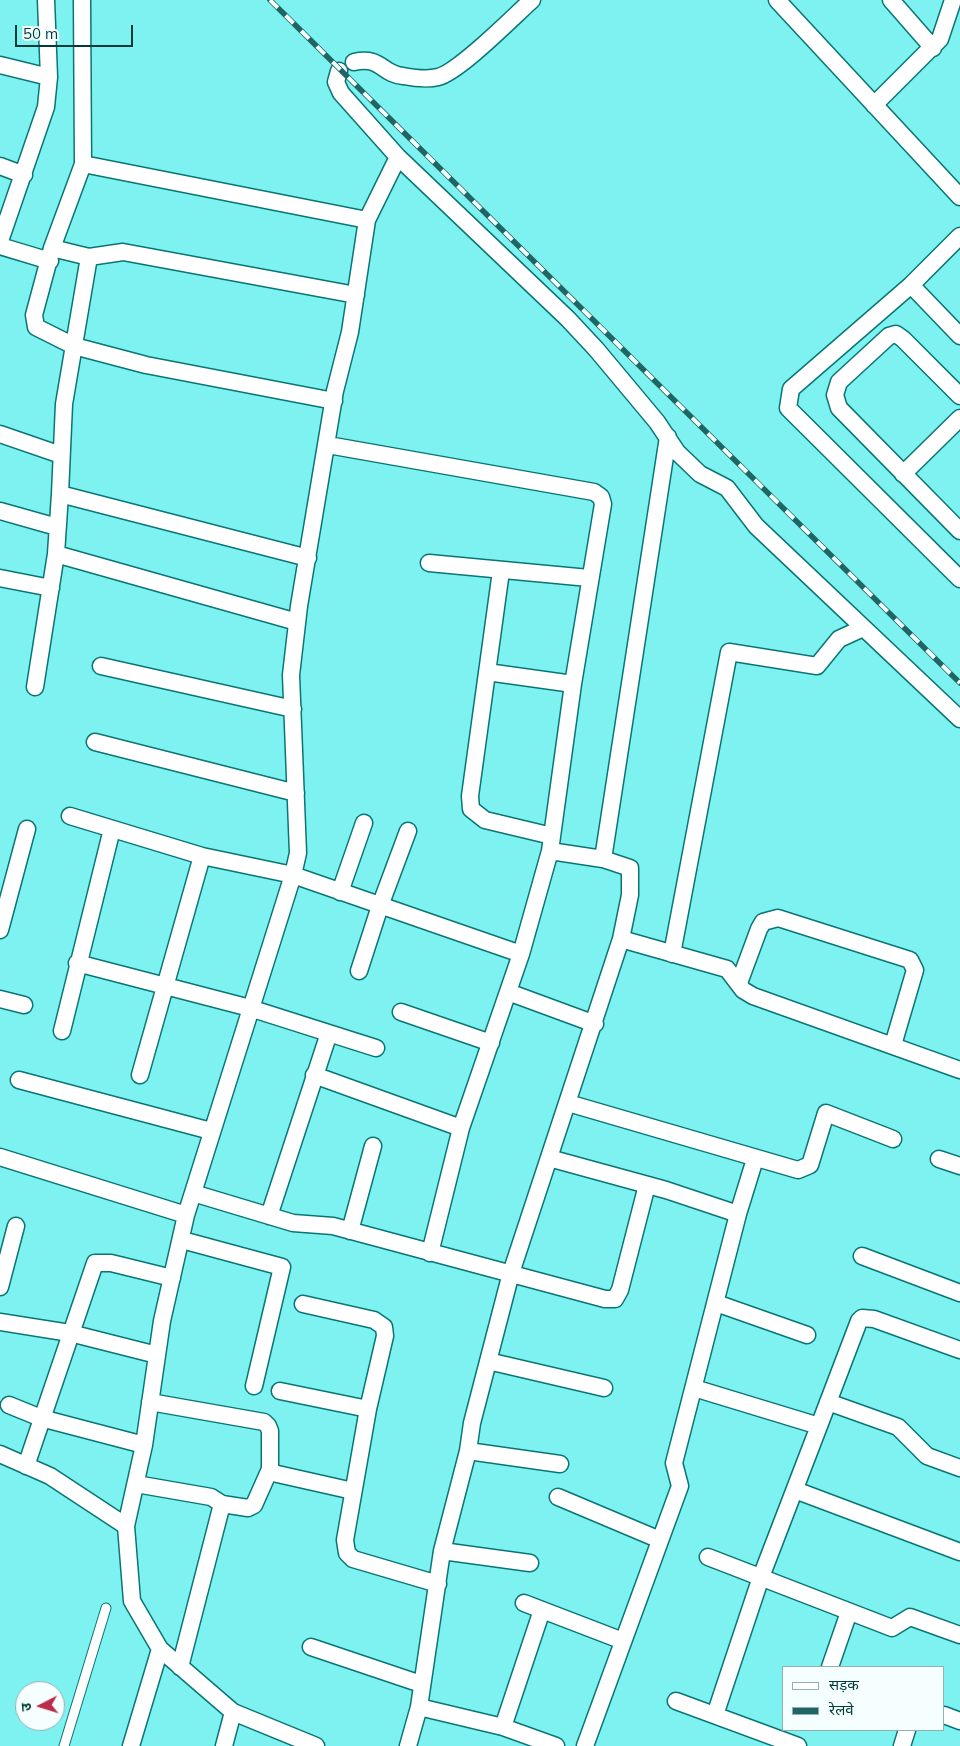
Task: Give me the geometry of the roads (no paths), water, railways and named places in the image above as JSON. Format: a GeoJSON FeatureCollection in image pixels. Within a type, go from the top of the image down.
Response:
{"type":"FeatureCollection","features":[{"type":"Feature","properties":{"kind":"street"},"geometry":{"type":"LineString","coordinates":[[0,241],[46,107],[49,77],[46,0]]}},
{"type":"Feature","properties":{"kind":"street"},"geometry":{"type":"LineString","coordinates":[[82,0],[82,164],[51,254],[34,315],[36,327],[74,346],[146,365],[334,401]]}},
{"type":"Feature","properties":{"kind":"street"},"geometry":{"type":"LineString","coordinates":[[354,62],[372,60],[396,75],[429,79],[439,77],[457,66],[532,0]]}},
{"type":"Feature","properties":{"kind":"street"},"geometry":{"type":"LineString","coordinates":[[777,0],[960,197]]}},
{"type":"Feature","properties":{"kind":"street"},"geometry":{"type":"LineString","coordinates":[[891,0],[933,48]]}},
{"type":"Feature","properties":{"kind":"street"},"geometry":{"type":"LineString","coordinates":[[874,105],[940,39],[953,0]]}},
{"type":"Feature","properties":{"kind":"street"},"geometry":{"type":"LineString","coordinates":[[0,65],[49,77]]}},
{"type":"Feature","properties":{"kind":"street"},"geometry":{"type":"LineString","coordinates":[[339,71],[336,82],[341,93],[398,157],[568,319],[635,394],[668,436],[677,452],[700,474],[727,488],[756,526],[960,719]]}},
{"type":"Feature","properties":{"kind":"street"},"geometry":{"type":"LineString","coordinates":[[311,1745],[233,1712],[160,1650],[132,1601],[126,1526],[144,1445],[156,1355],[186,1215],[250,1008],[294,875],[298,853],[291,675],[297,622],[334,401],[350,332],[367,220],[398,157]]}},
{"type":"Feature","properties":{"kind":"street"},"geometry":{"type":"LineString","coordinates":[[82,164],[367,220]]}},
{"type":"Feature","properties":{"kind":"street"},"geometry":{"type":"LineString","coordinates":[[0,166],[24,175]]}},
{"type":"Feature","properties":{"kind":"street"},"geometry":{"type":"LineString","coordinates":[[960,236],[911,285],[791,389],[788,408],[960,579]]}},
{"type":"Feature","properties":{"kind":"street"},"geometry":{"type":"LineString","coordinates":[[0,246],[51,254],[89,257],[123,252],[356,295]]}},
{"type":"Feature","properties":{"kind":"street"},"geometry":{"type":"LineString","coordinates":[[35,687],[56,554],[64,404],[89,257]]}},
{"type":"Feature","properties":{"kind":"street"},"geometry":{"type":"LineString","coordinates":[[911,285],[960,336]]}},
{"type":"Feature","properties":{"kind":"street"},"geometry":{"type":"LineString","coordinates":[[960,396],[896,334],[889,336],[839,382],[834,395],[839,408],[960,532]]}},
{"type":"Feature","properties":{"kind":"street"},"geometry":{"type":"LineString","coordinates":[[903,474],[960,418]]}},
{"type":"Feature","properties":{"kind":"street"},"geometry":{"type":"LineString","coordinates":[[0,434],[61,455]]}},
{"type":"Feature","properties":{"kind":"street"},"geometry":{"type":"LineString","coordinates":[[603,859],[668,436]]}},
{"type":"Feature","properties":{"kind":"street"},"geometry":{"type":"LineString","coordinates":[[328,445],[594,492],[601,497],[602,514],[589,578],[551,844],[521,954],[461,1128],[430,1253]]}},
{"type":"Feature","properties":{"kind":"street"},"geometry":{"type":"LineString","coordinates":[[60,494],[308,558]]}},
{"type":"Feature","properties":{"kind":"street"},"geometry":{"type":"LineString","coordinates":[[0,511],[57,527]]}},
{"type":"Feature","properties":{"kind":"street"},"geometry":{"type":"LineString","coordinates":[[56,554],[297,622]]}},
{"type":"Feature","properties":{"kind":"street"},"geometry":{"type":"LineString","coordinates":[[429,563],[589,578]]}},
{"type":"Feature","properties":{"kind":"street"},"geometry":{"type":"LineString","coordinates":[[408,1746],[419,1707],[442,1552],[468,1451],[472,1423],[488,1361],[511,1273],[595,1024],[621,939],[630,895],[630,868],[551,844],[485,820],[471,809],[470,796],[502,571]]}},
{"type":"Feature","properties":{"kind":"street"},"geometry":{"type":"LineString","coordinates":[[0,578],[51,588]]}},
{"type":"Feature","properties":{"kind":"street"},"geometry":{"type":"LineString","coordinates":[[672,954],[729,652],[817,666],[839,639],[864,628]]}},
{"type":"Feature","properties":{"kind":"street"},"geometry":{"type":"LineString","coordinates":[[102,666],[293,709]]}},
{"type":"Feature","properties":{"kind":"street"},"geometry":{"type":"LineString","coordinates":[[487,672],[573,684]]}},
{"type":"Feature","properties":{"kind":"street"},"geometry":{"type":"LineString","coordinates":[[95,742],[296,793]]}},
{"type":"Feature","properties":{"kind":"street"},"geometry":{"type":"LineString","coordinates":[[70,816],[202,856],[294,875],[521,954]]}},
{"type":"Feature","properties":{"kind":"street"},"geometry":{"type":"LineString","coordinates":[[340,892],[364,822]]}},
{"type":"Feature","properties":{"kind":"street"},"geometry":{"type":"LineString","coordinates":[[62,1031],[77,963],[112,828]]}},
{"type":"Feature","properties":{"kind":"street"},"geometry":{"type":"LineString","coordinates":[[0,930],[3,899],[27,829]]}},
{"type":"Feature","properties":{"kind":"street"},"geometry":{"type":"LineString","coordinates":[[359,971],[380,906],[408,830]]}},
{"type":"Feature","properties":{"kind":"street"},"geometry":{"type":"LineString","coordinates":[[140,1075],[202,856]]}},
{"type":"Feature","properties":{"kind":"street"},"geometry":{"type":"LineString","coordinates":[[739,983],[763,922],[778,918],[910,960],[914,970],[894,1045]]}},
{"type":"Feature","properties":{"kind":"street"},"geometry":{"type":"LineString","coordinates":[[621,939],[727,969],[743,990],[753,996],[960,1070]]}},
{"type":"Feature","properties":{"kind":"street"},"geometry":{"type":"LineString","coordinates":[[77,963],[250,1008],[376,1048]]}},
{"type":"Feature","properties":{"kind":"street"},"geometry":{"type":"LineString","coordinates":[[508,992],[595,1024]]}},
{"type":"Feature","properties":{"kind":"street"},"geometry":{"type":"LineString","coordinates":[[0,999],[24,1005]]}},
{"type":"Feature","properties":{"kind":"street"},"geometry":{"type":"LineString","coordinates":[[400,1012],[491,1042]]}},
{"type":"Feature","properties":{"kind":"street"},"geometry":{"type":"LineString","coordinates":[[269,1216],[329,1033]]}},
{"type":"Feature","properties":{"kind":"street"},"geometry":{"type":"LineString","coordinates":[[314,1075],[461,1128]]}},
{"type":"Feature","properties":{"kind":"street"},"geometry":{"type":"LineString","coordinates":[[19,1080],[211,1131]]}},
{"type":"Feature","properties":{"kind":"street"},"geometry":{"type":"LineString","coordinates":[[568,1103],[798,1170],[810,1165],[826,1114],[893,1139]]}},
{"type":"Feature","properties":{"kind":"street"},"geometry":{"type":"LineString","coordinates":[[350,1231],[373,1146]]}},
{"type":"Feature","properties":{"kind":"street"},"geometry":{"type":"LineString","coordinates":[[0,1157],[186,1215]]}},
{"type":"Feature","properties":{"kind":"street"},"geometry":{"type":"LineString","coordinates":[[549,1158],[647,1185],[738,1214]]}},
{"type":"Feature","properties":{"kind":"street"},"geometry":{"type":"LineString","coordinates":[[585,1746],[680,1486],[674,1463],[738,1214],[755,1159]]}},
{"type":"Feature","properties":{"kind":"street"},"geometry":{"type":"LineString","coordinates":[[939,1159],[960,1166]]}},
{"type":"Feature","properties":{"kind":"street"},"geometry":{"type":"LineString","coordinates":[[193,1193],[293,1223],[333,1226],[605,1299],[615,1299],[620,1290],[647,1185]]}},
{"type":"Feature","properties":{"kind":"street"},"geometry":{"type":"LineString","coordinates":[[0,1287],[16,1226]]}},
{"type":"Feature","properties":{"kind":"street"},"geometry":{"type":"LineString","coordinates":[[182,1240],[282,1267],[254,1386]]}},
{"type":"Feature","properties":{"kind":"street"},"geometry":{"type":"LineString","coordinates":[[862,1256],[960,1294]]}},
{"type":"Feature","properties":{"kind":"street"},"geometry":{"type":"LineString","coordinates":[[26,1466],[95,1263],[111,1263],[172,1278]]}},
{"type":"Feature","properties":{"kind":"street"},"geometry":{"type":"LineString","coordinates":[[716,1303],[808,1336]]}},
{"type":"Feature","properties":{"kind":"street"},"geometry":{"type":"LineString","coordinates":[[303,1304],[374,1320],[384,1327],[385,1336],[368,1409],[345,1540],[347,1553],[353,1559],[438,1584]]}},
{"type":"Feature","properties":{"kind":"street"},"geometry":{"type":"LineString","coordinates":[[715,1715],[761,1577],[862,1318],[874,1319],[960,1350]]}},
{"type":"Feature","properties":{"kind":"street"},"geometry":{"type":"LineString","coordinates":[[0,1322],[70,1333],[156,1355]]}},
{"type":"Feature","properties":{"kind":"street"},"geometry":{"type":"LineString","coordinates":[[488,1361],[604,1388]]}},
{"type":"Feature","properties":{"kind":"street"},"geometry":{"type":"LineString","coordinates":[[694,1388],[819,1426]]}},
{"type":"Feature","properties":{"kind":"street"},"geometry":{"type":"LineString","coordinates":[[280,1391],[368,1409]]}},
{"type":"Feature","properties":{"kind":"street"},"geometry":{"type":"LineString","coordinates":[[136,1484],[211,1497],[222,1504],[248,1508],[254,1505],[270,1469],[270,1431],[264,1422],[150,1402]]}},
{"type":"Feature","properties":{"kind":"street"},"geometry":{"type":"LineString","coordinates":[[828,1402],[898,1427],[927,1456],[960,1468]]}},
{"type":"Feature","properties":{"kind":"street"},"geometry":{"type":"LineString","coordinates":[[9,1405],[41,1418],[144,1445]]}},
{"type":"Feature","properties":{"kind":"street"},"geometry":{"type":"LineString","coordinates":[[468,1451],[560,1464]]}},
{"type":"Feature","properties":{"kind":"street"},"geometry":{"type":"LineString","coordinates":[[0,1454],[50,1476],[126,1526]]}},
{"type":"Feature","properties":{"kind":"street"},"geometry":{"type":"LineString","coordinates":[[270,1469],[279,1476],[353,1492]]}},
{"type":"Feature","properties":{"kind":"street"},"geometry":{"type":"LineString","coordinates":[[795,1490],[960,1552]]}},
{"type":"Feature","properties":{"kind":"street"},"geometry":{"type":"LineString","coordinates":[[558,1497],[660,1540]]}},
{"type":"Feature","properties":{"kind":"street"},"geometry":{"type":"LineString","coordinates":[[180,1667],[222,1504]]}},
{"type":"Feature","properties":{"kind":"street"},"geometry":{"type":"LineString","coordinates":[[442,1552],[530,1563]]}},
{"type":"Feature","properties":{"kind":"street"},"geometry":{"type":"LineString","coordinates":[[708,1557],[892,1628],[910,1616],[960,1635]]}},
{"type":"Feature","properties":{"kind":"street"},"geometry":{"type":"LineString","coordinates":[[524,1603],[623,1641]]}},
{"type":"Feature","properties":{"kind":"street"},"geometry":{"type":"LineString","coordinates":[[503,1727],[542,1610]]}},
{"type":"Feature","properties":{"kind":"street"},"geometry":{"type":"LineString","coordinates":[[830,1666],[849,1612]]}},
{"type":"Feature","properties":{"kind":"street"},"geometry":{"type":"LineString","coordinates":[[311,1647],[421,1684]]}},
{"type":"Feature","properties":{"kind":"street"},"geometry":{"type":"LineString","coordinates":[[131,1746],[160,1650]]}},
{"type":"Feature","properties":{"kind":"street"},"geometry":{"type":"LineString","coordinates":[[676,1701],[715,1715],[763,1740],[798,1746]]}},
{"type":"Feature","properties":{"kind":"street"},"geometry":{"type":"LineString","coordinates":[[419,1707],[503,1727],[556,1746]]}},
{"type":"Feature","properties":{"kind":"street"},"geometry":{"type":"LineString","coordinates":[[224,1746],[233,1712]]}},
{"type":"Feature","properties":{"kind":"street"},"geometry":{"type":"LineString","coordinates":[[945,1715],[960,1721]]}},
{"type":"Feature","properties":{"kind":"street"},"geometry":{"type":"LineString","coordinates":[[902,1746],[908,1731]]}},
{"type":"Feature","properties":{"kind":"lane"},"geometry":{"type":"LineString","coordinates":[[64,1746],[106,1608]]}},
{"type":"Feature","properties":{"kind":"railway"},"geometry":{"type":"LineString","coordinates":[[270,0],[960,683]]}}]}
